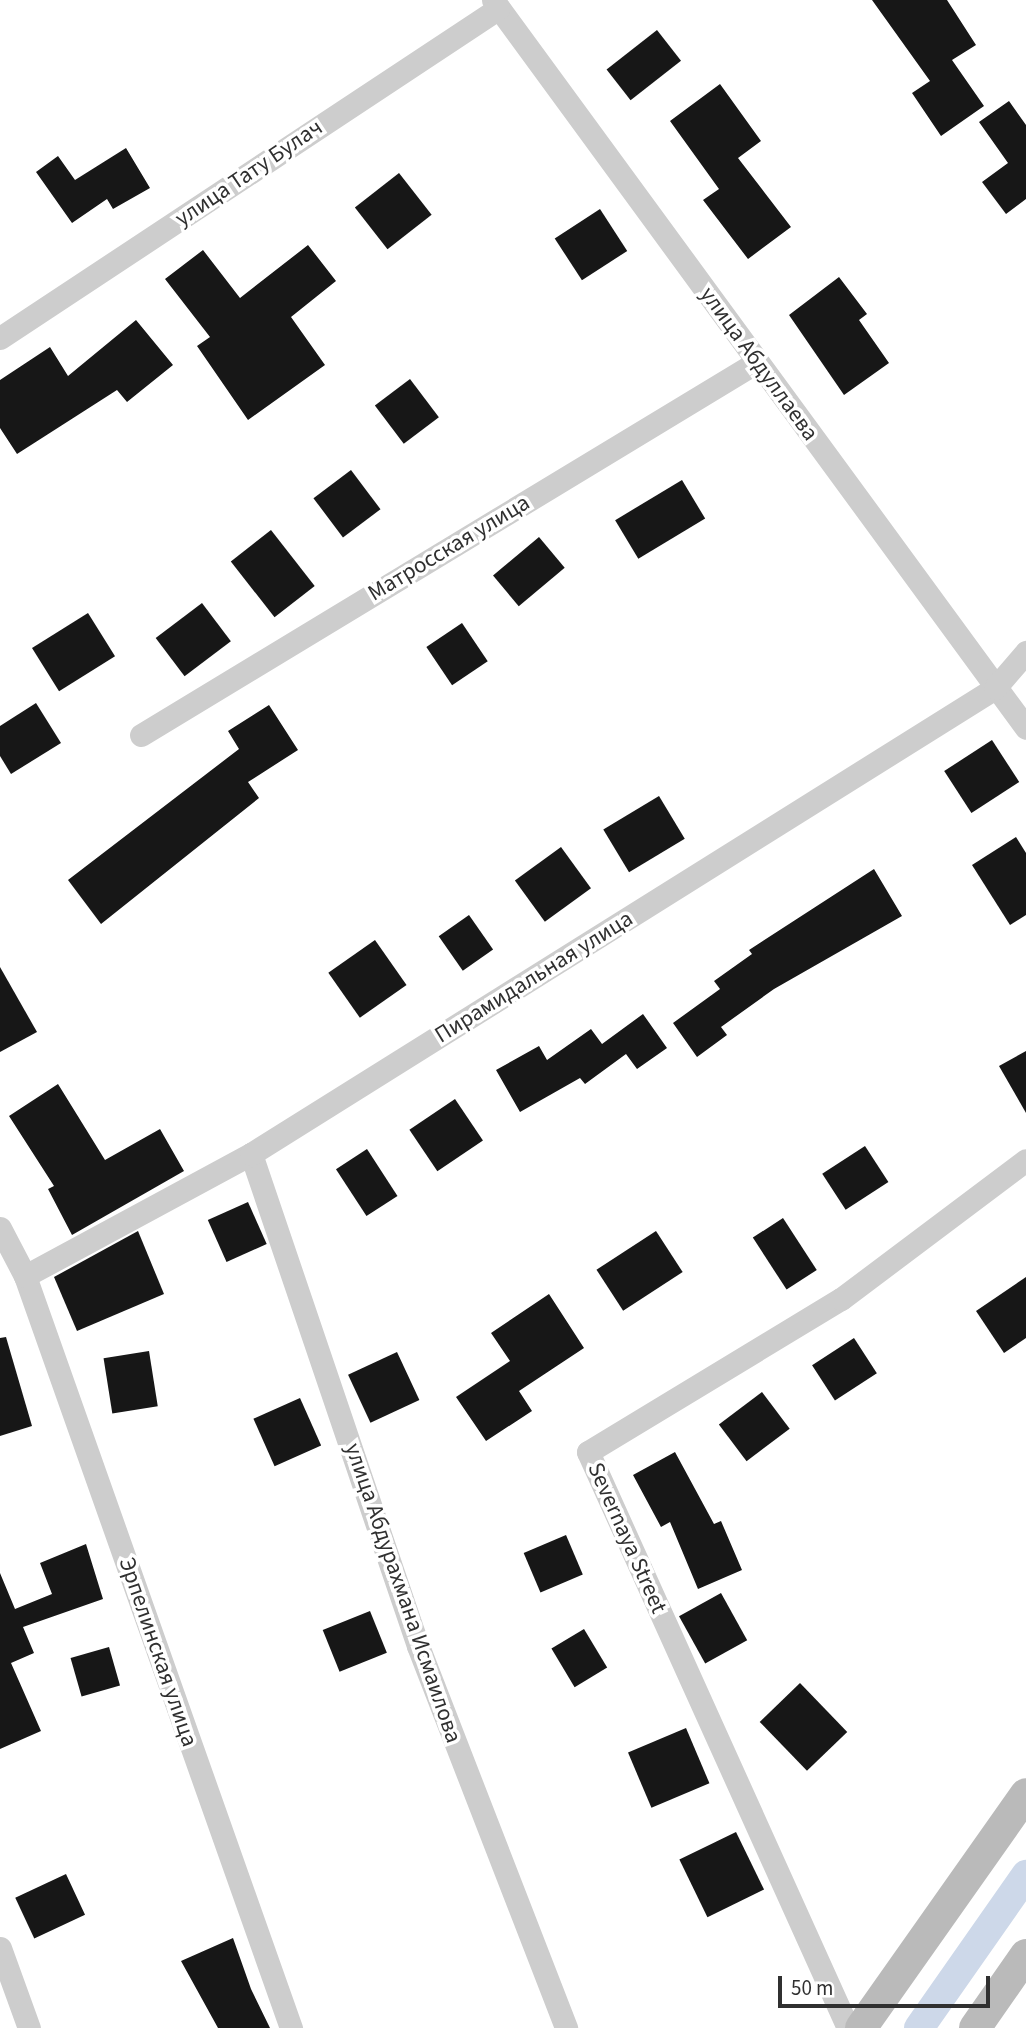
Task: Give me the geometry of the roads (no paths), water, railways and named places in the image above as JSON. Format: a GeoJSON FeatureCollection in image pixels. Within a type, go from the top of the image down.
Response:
{"type":"FeatureCollection","features":[{"type":"Feature","properties":{"kind":"main road"},"geometry":{"type":"LineString","coordinates":[[861,2028],[1026,1794]]}},
{"type":"Feature","properties":{"kind":"main road"},"geometry":{"type":"LineString","coordinates":[[975,2028],[1026,1955]]}},
{"type":"Feature","properties":{"kind":"street","name":"улица Тату Булач"},"geometry":{"type":"LineString","coordinates":[[0,338],[496,4]]}},
{"type":"Feature","properties":{"kind":"street","name":"улица Абдуллаева"},"geometry":{"type":"LineString","coordinates":[[496,4],[1026,728]]}},
{"type":"Feature","properties":{"kind":"street","name":"Матросская улица"},"geometry":{"type":"LineString","coordinates":[[141,735],[757,362]]}},
{"type":"Feature","properties":{"kind":"street","name":"Пирамидальная улица"},"geometry":{"type":"LineString","coordinates":[[25,1276],[251,1154],[995,688],[1026,652]]}},
{"type":"Feature","properties":{"kind":"street","name":"улица Абдурахмана Исмаилова"},"geometry":{"type":"LineString","coordinates":[[251,1154],[418,1646],[566,2028]]}},
{"type":"Feature","properties":{"kind":"street","name":"Severnaya Street"},"geometry":{"type":"LineString","coordinates":[[848,2028],[588,1452],[841,1299],[1026,1160]]}},
{"type":"Feature","properties":{"kind":"street","name":"Эрпелинская улица"},"geometry":{"type":"LineString","coordinates":[[0,1228],[25,1276],[291,2028]]}},
{"type":"Feature","properties":{"kind":"street"},"geometry":{"type":"LineString","coordinates":[[0,1948],[29,2028]]}},
{"type":"Feature","properties":{"kind":"waterway"},"geometry":{"type":"LineString","coordinates":[[919,2028],[1026,1875]]}}]}
